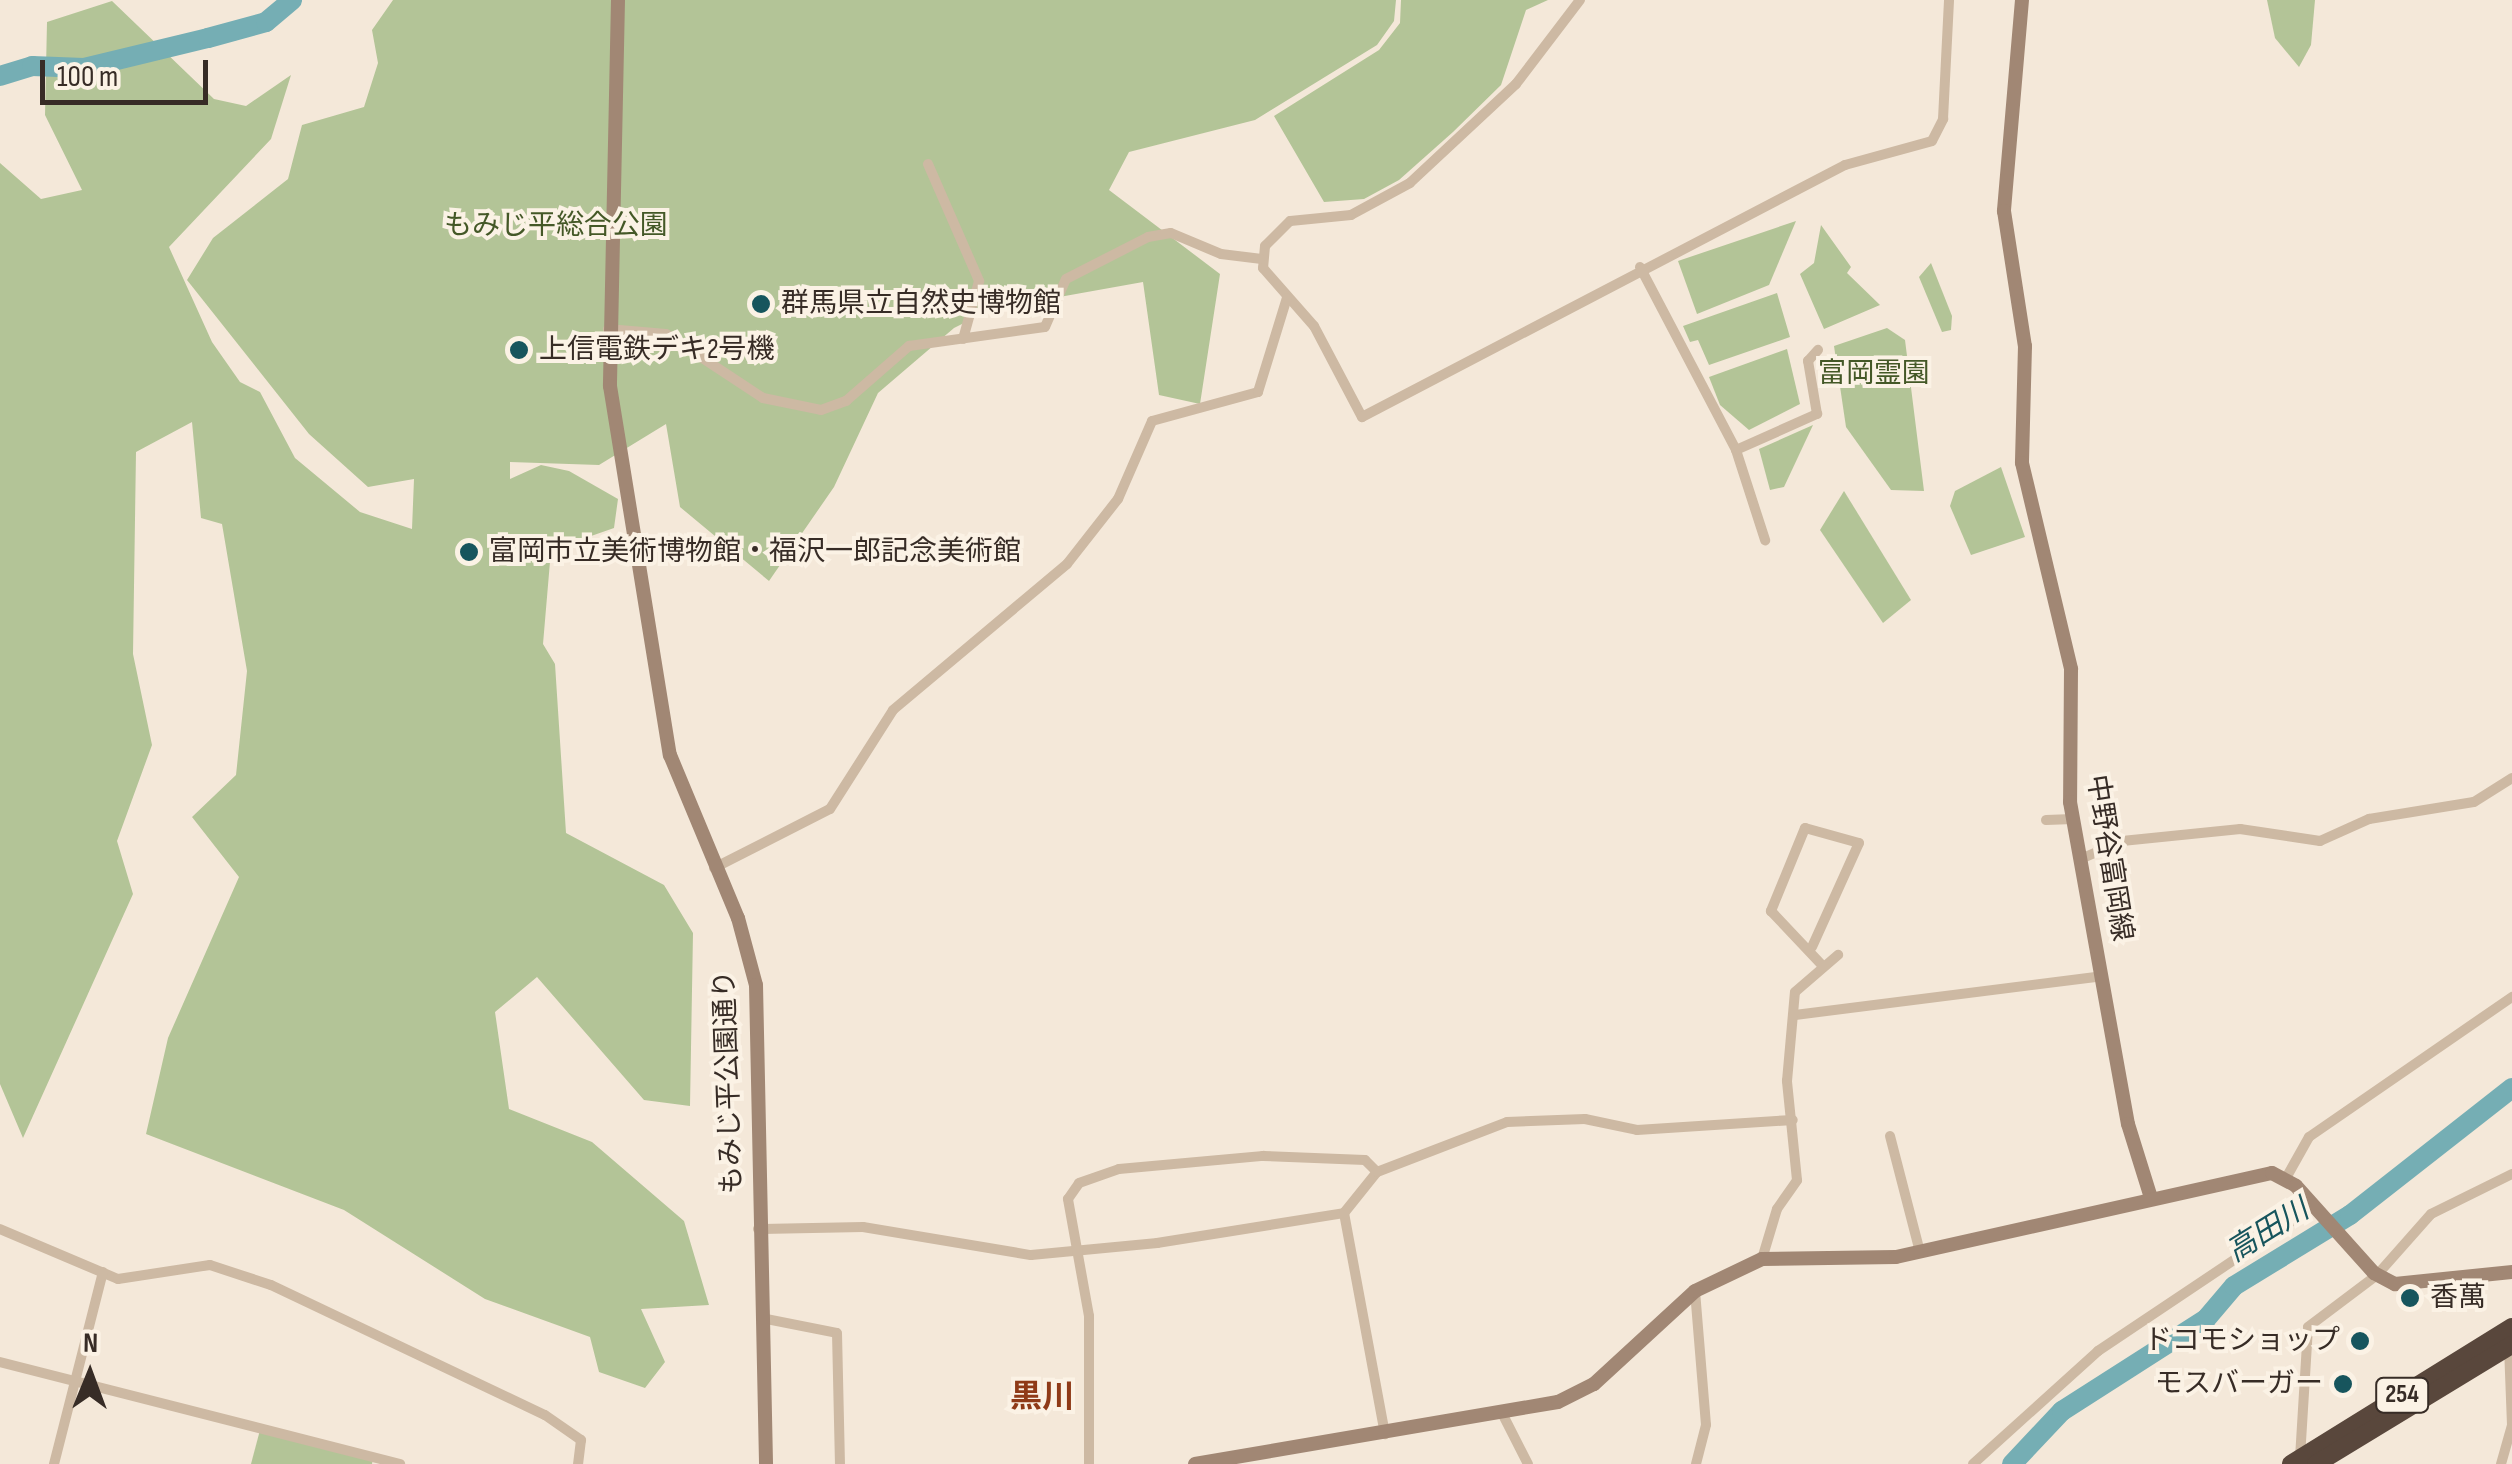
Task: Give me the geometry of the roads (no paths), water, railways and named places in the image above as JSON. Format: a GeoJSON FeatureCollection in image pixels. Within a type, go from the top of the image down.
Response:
{"type":"FeatureCollection","features":[{"type":"Feature","properties":{"kind":"highway","name":"254"},"geometry":{"type":"LineString","coordinates":[[2302,1463],[2512,1327]]}},
{"type":"Feature","properties":{"kind":"highway","name":"254"},"geometry":{"type":"LineString","coordinates":[[2302,1463],[2511,1346]]}},
{"type":"Feature","properties":{"kind":"street","name":"もみじ平公園通り"},"geometry":{"type":"LineString","coordinates":[[618,0],[608,329],[616,443],[670,756],[756,985],[758,1229],[766,1464]]}},
{"type":"Feature","properties":{"kind":"street"},"geometry":{"type":"LineString","coordinates":[[1260,258],[1290,220],[1351,215],[1410,183],[1516,84],[1580,0]]}},
{"type":"Feature","properties":{"kind":"street"},"geometry":{"type":"LineString","coordinates":[[1260,258],[1286,298],[1314,326],[1362,418],[1640,268],[1845,164],[1932,141],[1943,119],[1948,0]]}},
{"type":"Feature","properties":{"kind":"street","name":"中野谷富岡線"},"geometry":{"type":"LineString","coordinates":[[2022,0],[2004,250],[2025,346],[2022,462],[2071,669],[2074,820],[2084,858],[2128,1124],[2151,1198]]}},
{"type":"Feature","properties":{"kind":"street"},"geometry":{"type":"LineString","coordinates":[[928,164],[978,281],[962,339]]}},
{"type":"Feature","properties":{"kind":"street"},"geometry":{"type":"LineString","coordinates":[[608,329],[666,334],[762,398],[804,412],[846,402],[909,346],[1045,326],[1066,279],[1148,237],[1171,234],[1221,254],[1260,258]]}},
{"type":"Feature","properties":{"kind":"street"},"geometry":{"type":"LineString","coordinates":[[1640,268],[1736,450],[1766,540]]}},
{"type":"Feature","properties":{"kind":"street"},"geometry":{"type":"LineString","coordinates":[[714,868],[830,809],[893,710],[1067,564],[1118,499],[1152,421],[1258,392],[1286,298]]}},
{"type":"Feature","properties":{"kind":"street"},"geometry":{"type":"LineString","coordinates":[[1736,450],[1817,414],[1808,361],[1818,350]]}},
{"type":"Feature","properties":{"kind":"street"},"geometry":{"type":"LineString","coordinates":[[2084,858],[2122,841],[2240,829],[2320,841],[2369,818],[2474,802],[2512,778]]}},
{"type":"Feature","properties":{"kind":"street"},"geometry":{"type":"LineString","coordinates":[[2046,820],[2074,820]]}},
{"type":"Feature","properties":{"kind":"street"},"geometry":{"type":"LineString","coordinates":[[1812,948],[1859,843],[1805,828],[1771,911],[1812,948],[1821,964]]}},
{"type":"Feature","properties":{"kind":"street"},"geometry":{"type":"LineString","coordinates":[[1762,1259],[1777,1210],[1797,1180],[1787,1081],[1796,1015],[1795,992],[1821,964],[1838,955]]}},
{"type":"Feature","properties":{"kind":"street"},"geometry":{"type":"LineString","coordinates":[[1796,1015],[2102,976]]}},
{"type":"Feature","properties":{"kind":"street"},"geometry":{"type":"LineString","coordinates":[[2286,1178],[2309,1137],[2512,998]]}},
{"type":"Feature","properties":{"kind":"street"},"geometry":{"type":"LineString","coordinates":[[758,1229],[863,1227],[930,1233],[996,1253],[1074,1250],[1344,1213],[1377,1172],[1507,1122],[1584,1119],[1638,1130],[1793,1120]]}},
{"type":"Feature","properties":{"kind":"street"},"geometry":{"type":"LineString","coordinates":[[1890,1136],[1920,1252]]}},
{"type":"Feature","properties":{"kind":"street"},"geometry":{"type":"LineString","coordinates":[[1089,1464],[1089,1316],[1074,1250],[1072,1190],[1120,1169],[1293,1155],[1365,1160],[1377,1172]]}},
{"type":"Feature","properties":{"kind":"street"},"geometry":{"type":"LineString","coordinates":[[1195,1464],[1503,1415],[1594,1384],[1695,1291],[1762,1259],[1920,1252],[2272,1173],[2286,1178],[2376,1274],[2411,1284],[2512,1272]]}},
{"type":"Feature","properties":{"kind":"street"},"geometry":{"type":"LineString","coordinates":[[2302,1463],[2308,1327],[2376,1274],[2430,1214],[2512,1174]]}},
{"type":"Feature","properties":{"kind":"street"},"geometry":{"type":"LineString","coordinates":[[1973,1464],[2098,1351],[2315,1209]]}},
{"type":"Feature","properties":{"kind":"street"},"geometry":{"type":"LineString","coordinates":[[1344,1213],[1385,1434]]}},
{"type":"Feature","properties":{"kind":"street"},"geometry":{"type":"LineString","coordinates":[[0,1228],[118,1279],[210,1265],[271,1285],[545,1415],[581,1440],[578,1464]]}},
{"type":"Feature","properties":{"kind":"street"},"geometry":{"type":"LineString","coordinates":[[54,1464],[103,1272]]}},
{"type":"Feature","properties":{"kind":"street"},"geometry":{"type":"LineString","coordinates":[[1695,1291],[1706,1425],[1696,1464]]}},
{"type":"Feature","properties":{"kind":"street"},"geometry":{"type":"LineString","coordinates":[[761,1318],[837,1333],[840,1464]]}},
{"type":"Feature","properties":{"kind":"street"},"geometry":{"type":"LineString","coordinates":[[2501,1464],[2512,1425],[2511,1346]]}},
{"type":"Feature","properties":{"kind":"street"},"geometry":{"type":"LineString","coordinates":[[0,1362],[400,1464]]}},
{"type":"Feature","properties":{"kind":"street"},"geometry":{"type":"LineString","coordinates":[[1503,1415],[1528,1464]]}},
{"type":"Feature","properties":{"kind":"waterway"},"geometry":{"type":"LineString","coordinates":[[0,76],[32,66],[84,68],[208,38],[266,22],[292,0]]}},
{"type":"Feature","properties":{"kind":"waterway","name":"高田川"},"geometry":{"type":"LineString","coordinates":[[2012,1464],[2062,1411],[2206,1319],[2234,1286],[2350,1215],[2512,1088]]}},
{"type":"Feature","properties":{"kind":"place","name":"群馬県立自然史博物館"},"geometry":{"type":"Point","coordinates":[761,304]}},
{"type":"Feature","properties":{"kind":"place","name":"上信電鉄デキ2号機"},"geometry":{"type":"Point","coordinates":[519,350]}},
{"type":"Feature","properties":{"kind":"place","name":"富岡市立美術博物館・福沢一郎記念美術館"},"geometry":{"type":"Point","coordinates":[469,552]}},
{"type":"Feature","properties":{"kind":"place","name":"香萬"},"geometry":{"type":"Point","coordinates":[2410,1298]}},
{"type":"Feature","properties":{"kind":"place","name":"ドコモショップ"},"geometry":{"type":"Point","coordinates":[2360,1341]}},
{"type":"Feature","properties":{"kind":"place","name":"モスバーガー"},"geometry":{"type":"Point","coordinates":[2343,1384]}},
{"type":"Feature","properties":{"kind":"district","name":"黒川"},"geometry":{"type":"Point","coordinates":[1042,1398]}},
{"type":"Feature","properties":{"kind":"park label","name":"もみじ平総合公園"},"geometry":{"type":"Point","coordinates":[556,226]}},
{"type":"Feature","properties":{"kind":"park label","name":"富岡霊園"},"geometry":{"type":"Point","coordinates":[1874,374]}}]}
